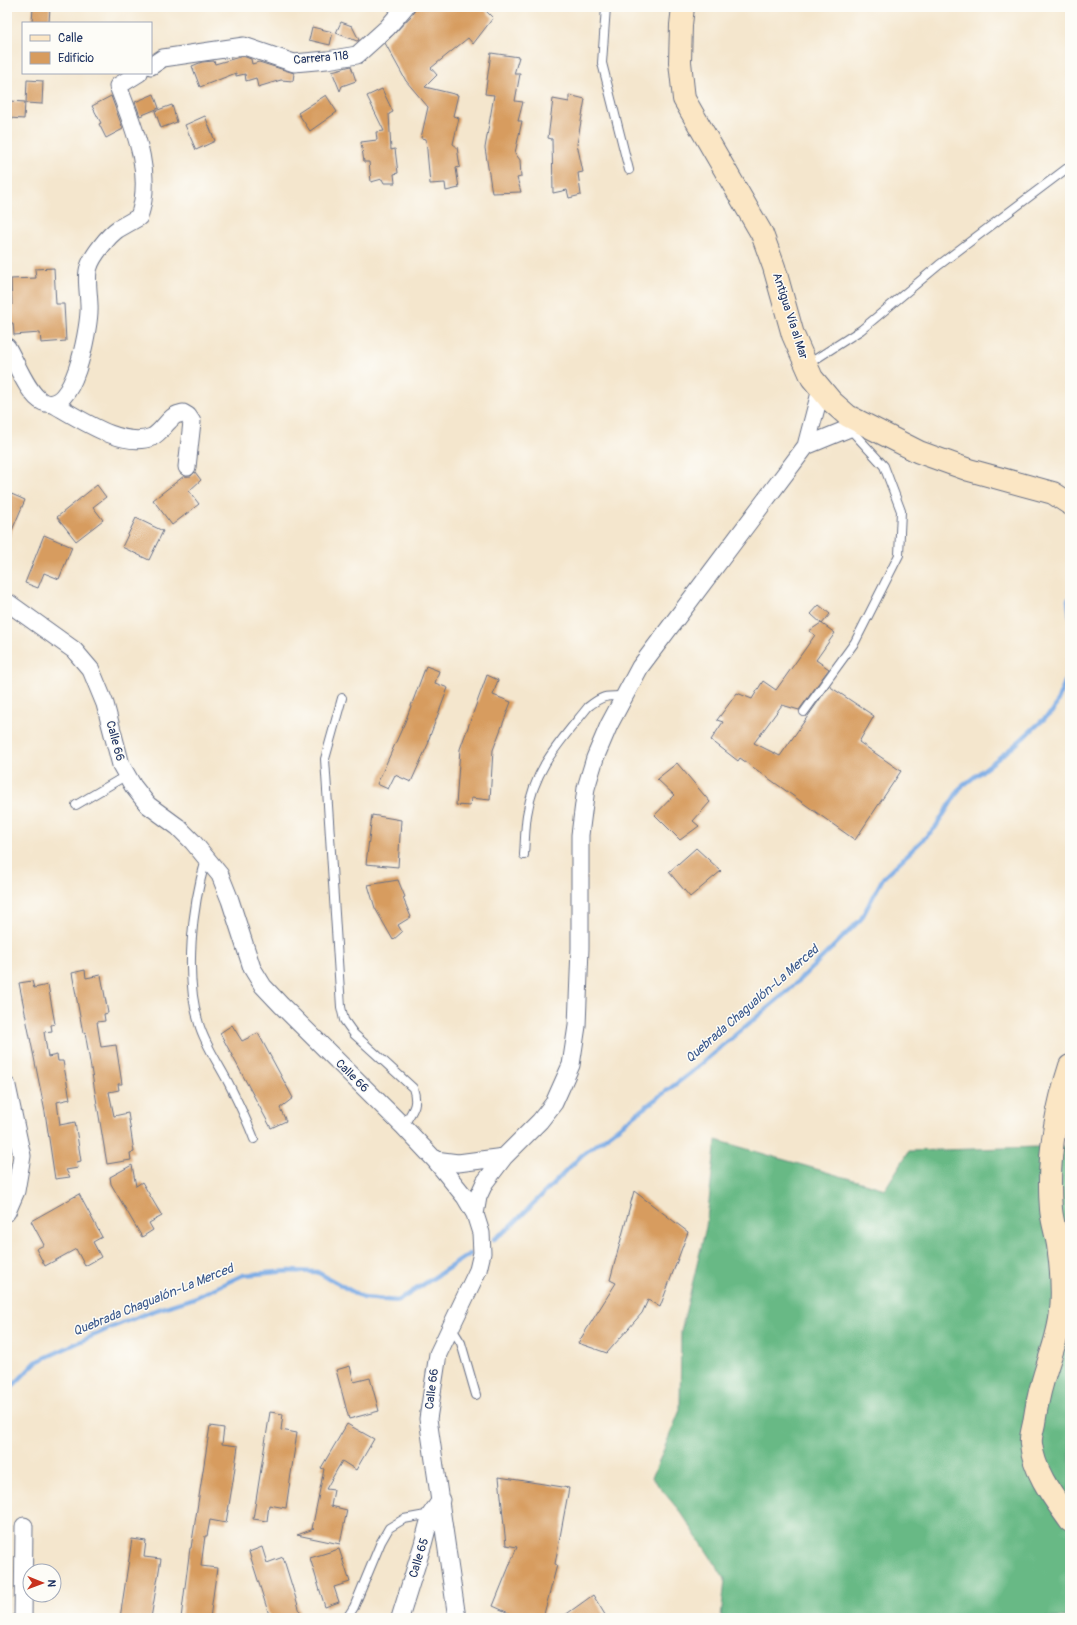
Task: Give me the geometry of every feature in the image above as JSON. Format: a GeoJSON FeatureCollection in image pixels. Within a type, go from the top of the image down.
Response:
{"type":"FeatureCollection","features":[{"type":"Feature","properties":{"kind":"main road","name":"Antigua Vía al Mar"},"geometry":{"type":"LineString","coordinates":[[683,7],[680,62],[684,99],[762,234],[774,267],[793,335],[805,366],[821,390],[831,402],[848,416],[856,426],[919,452],[970,470],[1053,493],[1070,504]]}},
{"type":"Feature","properties":{"kind":"main road"},"geometry":{"type":"LineString","coordinates":[[1070,1066],[1063,1087],[1054,1129],[1051,1169],[1051,1210],[1058,1246],[1061,1277],[1061,1312],[1053,1352],[1040,1390],[1031,1443],[1037,1468],[1070,1521]]}},
{"type":"Feature","properties":{"kind":"street","name":"Carrera 118"},"geometry":{"type":"LineString","coordinates":[[152,65],[163,58],[244,46],[294,63],[357,55],[388,28],[405,7]]}},
{"type":"Feature","properties":{"kind":"street"},"geometry":{"type":"LineString","coordinates":[[53,404],[62,399],[70,390],[81,358],[89,312],[88,268],[94,255],[117,230],[139,217],[144,204],[145,184],[139,143],[118,86],[138,74]]}},
{"type":"Feature","properties":{"kind":"street"},"geometry":{"type":"LineString","coordinates":[[7,347],[29,388],[43,402],[53,404],[122,438],[136,440],[153,436],[164,427],[172,416],[183,413],[188,416],[192,422],[187,467]]}},
{"type":"Feature","properties":{"kind":"street"},"geometry":{"type":"LineString","coordinates":[[475,1214],[478,1197],[485,1182],[504,1157],[540,1121],[554,1103],[571,1065],[577,1026],[580,948],[580,835],[586,788],[595,758],[624,696],[640,667],[806,446],[821,390]]}},
{"type":"Feature","properties":{"kind":"street"},"geometry":{"type":"LineString","coordinates":[[806,446],[856,426]]}},
{"type":"Feature","properties":{"kind":"street","name":"Calle 66"},"geometry":{"type":"LineString","coordinates":[[7,602],[74,650],[91,670],[105,704],[121,765],[133,786],[148,805],[178,828],[220,875],[230,900],[252,968],[263,986],[435,1160],[465,1197],[475,1214],[481,1233],[482,1253],[478,1270],[438,1354],[428,1419],[457,1618]]}},
{"type":"Feature","properties":{"kind":"street"},"geometry":{"type":"LineString","coordinates":[[7,1086],[22,1156],[16,1191],[7,1212]]}},
{"type":"Feature","properties":{"kind":"street"},"geometry":{"type":"LineString","coordinates":[[435,1160],[458,1163],[504,1157]]}},
{"type":"Feature","properties":{"kind":"street","name":"Calle 65"},"geometry":{"type":"LineString","coordinates":[[400,1618],[431,1514],[441,1500]]}},
{"type":"Feature","properties":{"kind":"street"},"geometry":{"type":"LineString","coordinates":[[23,1618],[24,1526]]}},
{"type":"Feature","properties":{"kind":"lane"},"geometry":{"type":"LineString","coordinates":[[606,7],[602,63],[629,170]]}},
{"type":"Feature","properties":{"kind":"lane"},"geometry":{"type":"LineString","coordinates":[[805,366],[861,330],[939,265],[1070,166]]}},
{"type":"Feature","properties":{"kind":"lane"},"geometry":{"type":"LineString","coordinates":[[804,712],[855,642],[899,555],[901,512],[884,466],[856,426]]}},
{"type":"Feature","properties":{"kind":"lane"},"geometry":{"type":"LineString","coordinates":[[524,855],[527,815],[531,796],[538,775],[547,759],[588,707],[596,700],[605,696],[624,696]]}},
{"type":"Feature","properties":{"kind":"lane"},"geometry":{"type":"LineString","coordinates":[[342,698],[325,759],[341,1008],[344,1020],[354,1034],[413,1088],[416,1098],[415,1105],[403,1126]]}},
{"type":"Feature","properties":{"kind":"lane"},"geometry":{"type":"LineString","coordinates":[[76,805],[127,775]]}},
{"type":"Feature","properties":{"kind":"lane"},"geometry":{"type":"LineString","coordinates":[[206,858],[198,887],[191,961],[194,1000],[199,1024],[205,1040],[243,1112],[254,1139]]}},
{"type":"Feature","properties":{"kind":"lane"},"geometry":{"type":"LineString","coordinates":[[451,1327],[461,1343],[476,1396]]}},
{"type":"Feature","properties":{"kind":"lane"},"geometry":{"type":"LineString","coordinates":[[347,1618],[354,1606],[381,1542],[389,1528],[404,1519],[431,1514]]}},
{"type":"Feature","properties":{"kind":"green space"},"geometry":{"type":"Polygon","coordinates":[[[716,1140],[885,1189],[909,1151],[1070,1146],[1070,1618],[721,1618],[725,1579],[682,1514],[652,1478],[680,1410],[681,1331],[706,1227],[716,1140]]]}},
{"type":"Feature","properties":{"kind":"building"},"geometry":{"type":"Polygon","coordinates":[[[33,7],[50,7],[49,22],[32,22],[33,7]]]}},
{"type":"Feature","properties":{"kind":"building"},"geometry":{"type":"Polygon","coordinates":[[[415,7],[482,7],[493,18],[473,44],[468,38],[431,68],[437,75],[425,87],[458,95],[453,116],[459,118],[453,144],[457,147],[460,167],[456,168],[459,188],[446,191],[445,183],[430,184],[426,139],[421,138],[428,107],[406,81],[385,43],[413,14],[415,7]]]}},
{"type":"Feature","properties":{"kind":"building"},"geometry":{"type":"Polygon","coordinates":[[[341,22],[352,26],[359,40],[357,41],[336,33],[341,22]]]}},
{"type":"Feature","properties":{"kind":"building"},"geometry":{"type":"Polygon","coordinates":[[[312,27],[333,32],[330,45],[309,40],[312,27]]]}},
{"type":"Feature","properties":{"kind":"building"},"geometry":{"type":"Polygon","coordinates":[[[491,53],[519,57],[514,74],[520,74],[515,101],[523,102],[518,121],[522,121],[515,153],[520,160],[521,177],[517,178],[521,192],[492,193],[485,148],[494,95],[485,94],[491,53]]]}},
{"type":"Feature","properties":{"kind":"building"},"geometry":{"type":"Polygon","coordinates":[[[243,56],[251,59],[252,64],[259,62],[294,73],[293,81],[281,80],[258,87],[256,78],[246,81],[245,74],[236,76],[236,73],[200,87],[192,66],[202,62],[214,61],[215,64],[243,56]]]}},
{"type":"Feature","properties":{"kind":"building"},"geometry":{"type":"Polygon","coordinates":[[[351,66],[356,81],[342,86],[340,91],[332,71],[351,66]]]}},
{"type":"Feature","properties":{"kind":"building"},"geometry":{"type":"Polygon","coordinates":[[[27,80],[43,81],[42,104],[26,103],[27,80]]]}},
{"type":"Feature","properties":{"kind":"building"},"geometry":{"type":"Polygon","coordinates":[[[382,89],[393,112],[389,114],[391,150],[395,149],[398,173],[394,174],[395,183],[384,183],[382,179],[371,182],[369,162],[364,162],[361,142],[377,140],[376,132],[384,131],[367,96],[382,89]]]}},
{"type":"Feature","properties":{"kind":"building"},"geometry":{"type":"Polygon","coordinates":[[[154,94],[159,108],[140,116],[135,102],[154,94]]]}},
{"type":"Feature","properties":{"kind":"building"},"geometry":{"type":"Polygon","coordinates":[[[326,95],[337,112],[310,131],[298,113],[326,95]]]}},
{"type":"Feature","properties":{"kind":"building"},"geometry":{"type":"Polygon","coordinates":[[[569,95],[585,99],[577,144],[583,172],[578,173],[581,195],[569,198],[567,190],[553,193],[552,139],[548,138],[553,99],[569,102],[569,95]]]}},
{"type":"Feature","properties":{"kind":"building"},"geometry":{"type":"Polygon","coordinates":[[[111,96],[123,129],[106,138],[99,124],[101,123],[92,106],[111,96]]]}},
{"type":"Feature","properties":{"kind":"building"},"geometry":{"type":"Polygon","coordinates":[[[10,101],[25,102],[24,119],[9,118],[10,101]]]}},
{"type":"Feature","properties":{"kind":"building"},"geometry":{"type":"Polygon","coordinates":[[[172,105],[177,122],[161,128],[155,111],[172,105]]]}},
{"type":"Feature","properties":{"kind":"building"},"geometry":{"type":"Polygon","coordinates":[[[205,116],[215,141],[196,150],[185,125],[205,116]]]}},
{"type":"Feature","properties":{"kind":"building"},"geometry":{"type":"Polygon","coordinates":[[[54,268],[56,304],[64,304],[66,341],[41,343],[40,333],[14,335],[13,323],[7,323],[7,305],[12,305],[11,279],[36,278],[35,269],[54,268]]]}},
{"type":"Feature","properties":{"kind":"building"},"geometry":{"type":"Polygon","coordinates":[[[195,472],[201,480],[189,491],[199,504],[172,525],[153,500],[184,476],[191,476],[195,472]]]}},
{"type":"Feature","properties":{"kind":"building"},"geometry":{"type":"Polygon","coordinates":[[[97,485],[106,497],[93,507],[103,520],[76,541],[57,517],[97,485]]]}},
{"type":"Feature","properties":{"kind":"building"},"geometry":{"type":"Polygon","coordinates":[[[7,492],[25,500],[7,542],[7,492]]]}},
{"type":"Feature","properties":{"kind":"building"},"geometry":{"type":"Polygon","coordinates":[[[136,518],[163,531],[149,560],[122,547],[136,518]]]}},
{"type":"Feature","properties":{"kind":"building"},"geometry":{"type":"Polygon","coordinates":[[[44,535],[72,547],[59,579],[44,573],[38,588],[25,583],[44,535]]]}},
{"type":"Feature","properties":{"kind":"building"},"geometry":{"type":"Polygon","coordinates":[[[819,605],[830,614],[822,624],[811,614],[819,605]]]}},
{"type":"Feature","properties":{"kind":"building"},"geometry":{"type":"Polygon","coordinates":[[[821,623],[835,633],[816,660],[829,669],[799,710],[782,705],[754,743],[780,756],[829,686],[874,716],[859,742],[901,771],[855,840],[740,758],[738,761],[711,740],[723,722],[717,720],[737,693],[752,699],[763,681],[776,690],[815,635],[809,631],[821,623]]]}},
{"type":"Feature","properties":{"kind":"building"},"geometry":{"type":"Polygon","coordinates":[[[426,666],[439,671],[435,683],[448,688],[428,741],[429,742],[411,782],[395,775],[388,789],[377,784],[405,722],[426,666]]]}},
{"type":"Feature","properties":{"kind":"building"},"geometry":{"type":"Polygon","coordinates":[[[487,675],[498,680],[493,695],[511,702],[493,750],[490,800],[471,798],[470,806],[456,805],[460,749],[487,675]]]}},
{"type":"Feature","properties":{"kind":"building"},"geometry":{"type":"Polygon","coordinates":[[[677,763],[710,802],[693,821],[699,826],[680,840],[655,815],[674,795],[657,779],[677,763]]]}},
{"type":"Feature","properties":{"kind":"building"},"geometry":{"type":"Polygon","coordinates":[[[372,815],[401,820],[398,867],[366,864],[372,815]]]}},
{"type":"Feature","properties":{"kind":"building"},"geometry":{"type":"Polygon","coordinates":[[[696,848],[721,871],[690,897],[669,872],[696,848]]]}},
{"type":"Feature","properties":{"kind":"building"},"geometry":{"type":"Polygon","coordinates":[[[398,880],[405,897],[403,898],[411,917],[398,925],[402,932],[393,940],[375,908],[368,885],[398,880]]]}},
{"type":"Feature","properties":{"kind":"building"},"geometry":{"type":"Polygon","coordinates":[[[85,970],[86,978],[101,975],[108,1013],[104,1014],[105,1021],[97,1022],[101,1047],[116,1045],[122,1084],[118,1084],[119,1090],[109,1092],[114,1116],[128,1113],[134,1152],[130,1153],[131,1160],[107,1164],[85,1032],[83,1033],[72,973],[85,970]]]}},
{"type":"Feature","properties":{"kind":"building"},"geometry":{"type":"Polygon","coordinates":[[[32,981],[34,988],[48,985],[55,1024],[51,1025],[52,1031],[44,1032],[48,1057],[57,1055],[58,1061],[63,1061],[70,1099],[57,1102],[60,1125],[75,1122],[81,1161],[77,1162],[78,1168],[66,1170],[70,1177],[55,1179],[45,1112],[19,983],[32,981]]]}},
{"type":"Feature","properties":{"kind":"building"},"geometry":{"type":"Polygon","coordinates":[[[232,1025],[242,1041],[258,1033],[293,1098],[280,1108],[286,1121],[271,1128],[220,1033],[232,1025]]]}},
{"type":"Feature","properties":{"kind":"building"},"geometry":{"type":"Polygon","coordinates":[[[132,1165],[136,1186],[142,1182],[162,1216],[149,1223],[153,1230],[142,1237],[111,1184],[110,1177],[132,1165]]]}},
{"type":"Feature","properties":{"kind":"building"},"geometry":{"type":"Polygon","coordinates":[[[634,1191],[688,1232],[660,1307],[648,1300],[642,1313],[607,1353],[578,1343],[616,1283],[610,1280],[634,1191]]]}},
{"type":"Feature","properties":{"kind":"building"},"geometry":{"type":"Polygon","coordinates":[[[79,1194],[102,1237],[93,1242],[101,1257],[85,1266],[76,1249],[45,1266],[36,1249],[44,1245],[31,1221],[79,1194]]]}},
{"type":"Feature","properties":{"kind":"building"},"geometry":{"type":"Polygon","coordinates":[[[350,1366],[354,1382],[370,1378],[379,1411],[349,1419],[336,1370],[350,1366]]]}},
{"type":"Feature","properties":{"kind":"building"},"geometry":{"type":"Polygon","coordinates":[[[270,1412],[283,1414],[281,1430],[297,1433],[286,1508],[269,1505],[267,1521],[253,1519],[270,1412]]]}},
{"type":"Feature","properties":{"kind":"building"},"geometry":{"type":"Polygon","coordinates":[[[347,1424],[374,1439],[356,1470],[342,1461],[326,1489],[334,1490],[331,1506],[347,1510],[340,1544],[297,1535],[314,1529],[312,1529],[324,1469],[321,1468],[347,1424]]]}},
{"type":"Feature","properties":{"kind":"building"},"geometry":{"type":"Polygon","coordinates":[[[210,1426],[224,1428],[222,1444],[238,1446],[233,1481],[226,1523],[210,1520],[207,1536],[205,1536],[201,1566],[217,1568],[210,1618],[181,1618],[190,1548],[210,1426]]]}},
{"type":"Feature","properties":{"kind":"building"},"geometry":{"type":"Polygon","coordinates":[[[499,1477],[569,1488],[555,1564],[557,1565],[543,1618],[520,1618],[493,1606],[517,1547],[506,1545],[499,1477]]]}},
{"type":"Feature","properties":{"kind":"building"},"geometry":{"type":"Polygon","coordinates":[[[132,1539],[146,1541],[144,1557],[161,1559],[151,1618],[120,1618],[132,1539]]]}},
{"type":"Feature","properties":{"kind":"building"},"geometry":{"type":"Polygon","coordinates":[[[262,1547],[267,1563],[283,1557],[302,1618],[270,1618],[249,1552],[262,1547]]]}},
{"type":"Feature","properties":{"kind":"building"},"geometry":{"type":"Polygon","coordinates":[[[339,1549],[350,1582],[334,1587],[339,1602],[325,1607],[310,1558],[339,1549]]]}},
{"type":"Feature","properties":{"kind":"building"},"geometry":{"type":"Polygon","coordinates":[[[593,1595],[607,1618],[561,1618],[593,1595]]]}},
{"type":"Feature","properties":{"kind":"waterway","name":"Quebrada Chagualón-La Merced"},"geometry":{"type":"LineString","coordinates":[[1070,598],[1068,600],[1070,616]]}},
{"type":"Feature","properties":{"kind":"waterway","name":"Quebrada Chagualón-La Merced"},"geometry":{"type":"LineString","coordinates":[[494,1239],[509,1228],[582,1155],[689,1074],[790,989],[836,944],[861,919],[883,878],[935,828],[960,788],[1014,746],[1054,710],[1070,669]]}},
{"type":"Feature","properties":{"kind":"waterway","name":"Quebrada Chagualón-La Merced"},"geometry":{"type":"LineString","coordinates":[[7,1392],[36,1362],[110,1328],[150,1312],[194,1298],[243,1275],[289,1271],[317,1272],[364,1298],[398,1301],[470,1254]]}}]}
